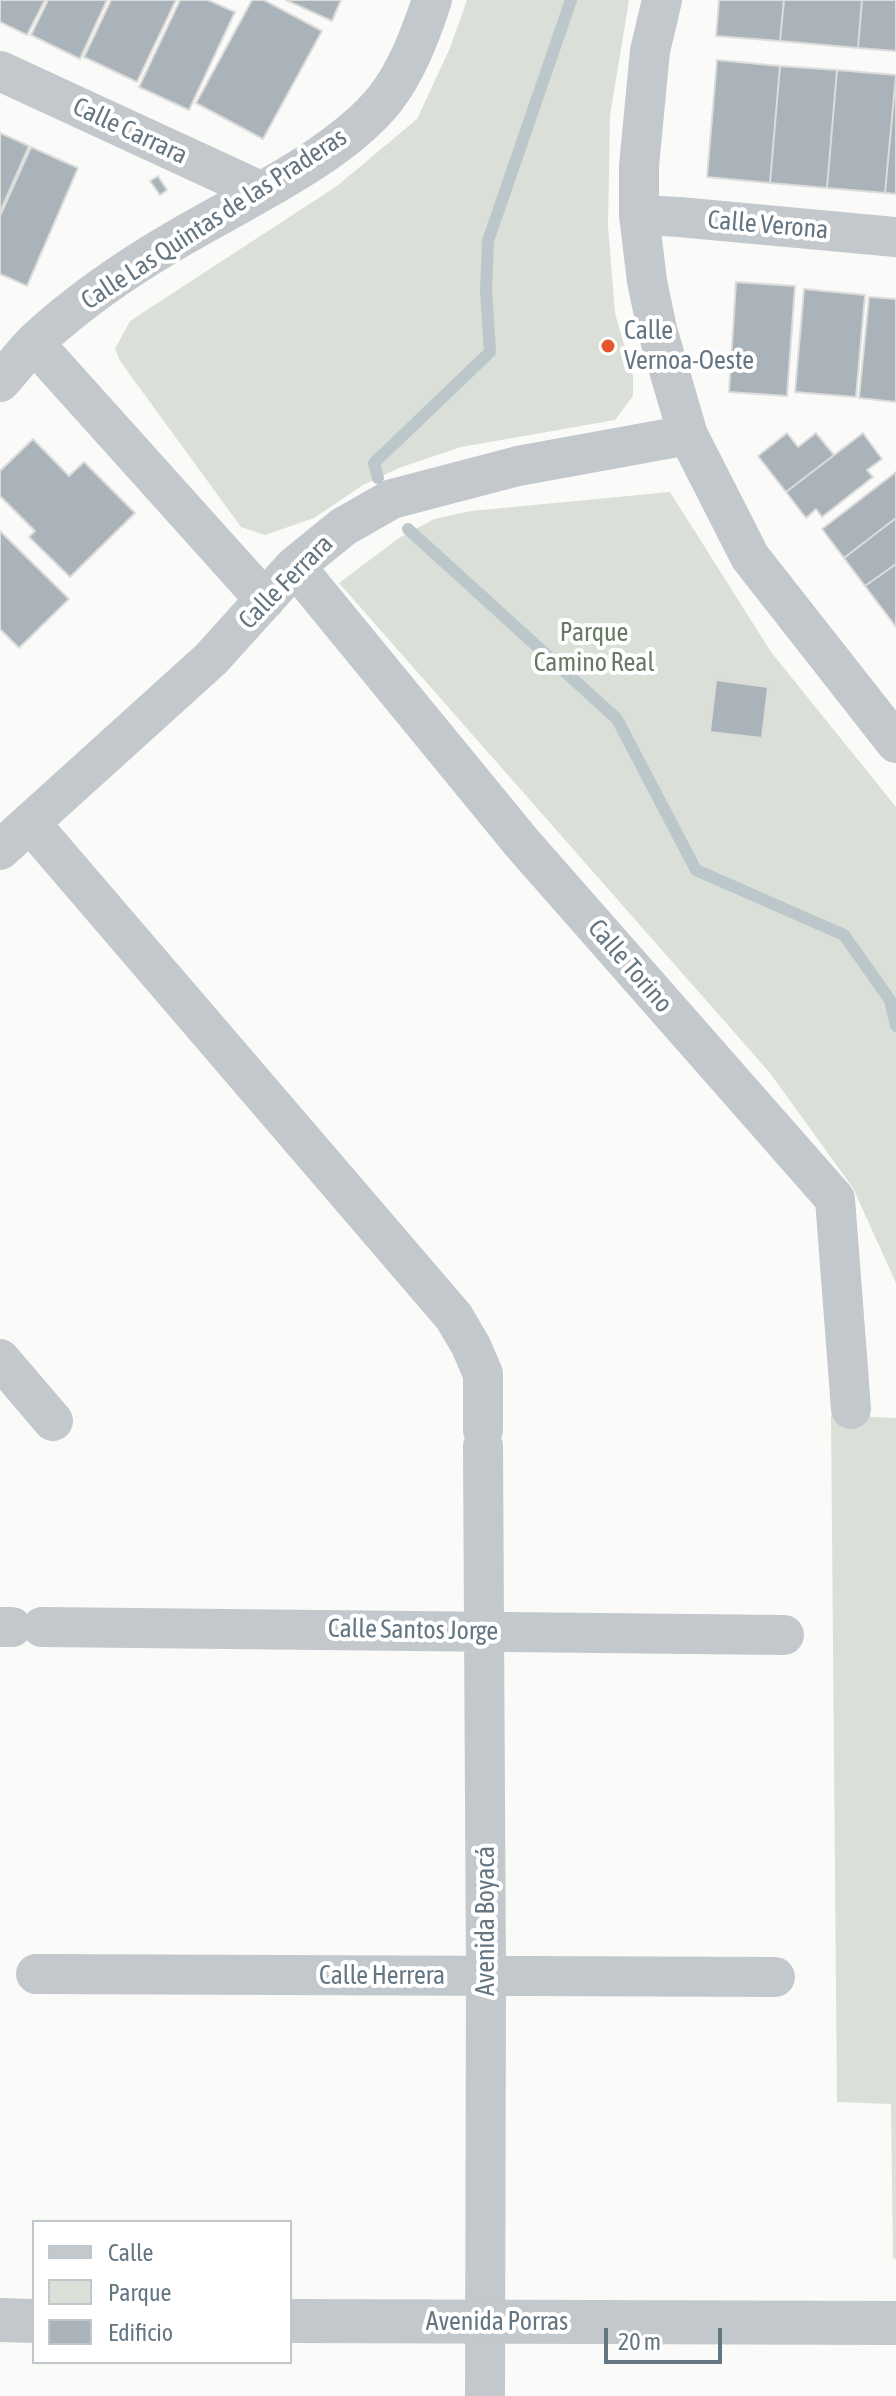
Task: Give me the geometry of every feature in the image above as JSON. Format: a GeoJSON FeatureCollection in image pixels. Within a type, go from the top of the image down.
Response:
{"type":"FeatureCollection","features":[{"type":"Feature","properties":{"kind":"street","name":"Calle Las Quintas de las Praderas"},"geometry":{"type":"LineString","coordinates":[[0,382],[34,343],[67,314],[171,242],[330,148],[370,116],[388,96],[421,31],[432,0]]}},
{"type":"Feature","properties":{"kind":"street"},"geometry":{"type":"LineString","coordinates":[[662,0],[650,51],[639,166],[639,215],[657,329],[688,435],[750,557],[895,738]]}},
{"type":"Feature","properties":{"kind":"street","name":"Calle Carrara"},"geometry":{"type":"LineString","coordinates":[[0,71],[260,191]]}},
{"type":"Feature","properties":{"kind":"street","name":"Calle Verona"},"geometry":{"type":"LineString","coordinates":[[639,215],[896,237]]}},
{"type":"Feature","properties":{"kind":"street"},"geometry":{"type":"LineString","coordinates":[[34,343],[265,600]]}},
{"type":"Feature","properties":{"kind":"street","name":"Calle Ferrara"},"geometry":{"type":"LineString","coordinates":[[0,850],[211,659],[295,566],[343,527],[392,499],[518,466],[688,435]]}},
{"type":"Feature","properties":{"kind":"street","name":"Calle Torino"},"geometry":{"type":"LineString","coordinates":[[295,566],[522,843],[835,1199],[851,1409]]}},
{"type":"Feature","properties":{"kind":"street","name":"Avenida Boyacá"},"geometry":{"type":"LineString","coordinates":[[31,824],[454,1317],[483,1374],[485,2396]]}},
{"type":"Feature","properties":{"kind":"street"},"geometry":{"type":"LineString","coordinates":[[0,1359],[53,1421]]}},
{"type":"Feature","properties":{"kind":"street","name":"Calle Santos Jorge"},"geometry":{"type":"LineString","coordinates":[[18,1627],[784,1635]]}},
{"type":"Feature","properties":{"kind":"street","name":"Calle Herrera"},"geometry":{"type":"LineString","coordinates":[[36,1974],[775,1977]]}},
{"type":"Feature","properties":{"kind":"street"},"geometry":{"type":"LineString","coordinates":[[0,2320],[32,2321]]}},
{"type":"Feature","properties":{"kind":"street","name":"Avenida Porras"},"geometry":{"type":"LineString","coordinates":[[292,2321],[896,2323]]}},
{"type":"Feature","properties":{"kind":"green space"},"geometry":{"type":"Polygon","coordinates":[[[467,0],[629,0],[610,116],[608,226],[615,313],[633,376],[633,396],[615,420],[461,447],[399,468],[363,485],[314,518],[265,535],[241,527],[120,361],[115,349],[130,321],[337,186],[417,119],[450,48],[467,0]]]}},
{"type":"Feature","properties":{"kind":"green space","name":"Parque Camino Real"},"geometry":{"type":"Polygon","coordinates":[[[670,492],[771,652],[896,807],[896,1283],[853,1188],[770,1073],[339,583],[399,538],[434,519],[471,511],[670,492]]]}},
{"type":"Feature","properties":{"kind":"green space"},"geometry":{"type":"Polygon","coordinates":[[[831,1415],[896,1418],[896,2259],[893,2258],[891,2104],[837,2102],[831,1415]]]}},
{"type":"Feature","properties":{"kind":"building"},"geometry":{"type":"Polygon","coordinates":[[[0,0],[45,0],[27,35],[0,22],[0,0]]]}},
{"type":"Feature","properties":{"kind":"building"},"geometry":{"type":"Polygon","coordinates":[[[48,0],[107,0],[80,59],[31,35],[48,0]]]}},
{"type":"Feature","properties":{"kind":"building"},"geometry":{"type":"Polygon","coordinates":[[[111,0],[176,0],[137,82],[84,57],[111,0]]]}},
{"type":"Feature","properties":{"kind":"building"},"geometry":{"type":"Polygon","coordinates":[[[180,0],[208,0],[235,12],[189,110],[139,87],[180,0]]]}},
{"type":"Feature","properties":{"kind":"building"},"geometry":{"type":"Polygon","coordinates":[[[252,0],[264,0],[322,31],[263,139],[196,103],[252,0]]]}},
{"type":"Feature","properties":{"kind":"building"},"geometry":{"type":"Polygon","coordinates":[[[286,0],[341,0],[332,21],[286,0]]]}},
{"type":"Feature","properties":{"kind":"building"},"geometry":{"type":"Polygon","coordinates":[[[719,0],[784,0],[780,41],[716,36],[719,0]]]}},
{"type":"Feature","properties":{"kind":"building"},"geometry":{"type":"Polygon","coordinates":[[[784,0],[862,0],[858,48],[780,41],[784,0]]]}},
{"type":"Feature","properties":{"kind":"building"},"geometry":{"type":"Polygon","coordinates":[[[862,0],[896,0],[896,51],[858,48],[862,0]]]}},
{"type":"Feature","properties":{"kind":"building"},"geometry":{"type":"Polygon","coordinates":[[[717,60],[780,66],[770,183],[707,177],[717,60]]]}},
{"type":"Feature","properties":{"kind":"building"},"geometry":{"type":"Polygon","coordinates":[[[780,66],[837,70],[827,188],[770,183],[780,66]]]}},
{"type":"Feature","properties":{"kind":"building"},"geometry":{"type":"Polygon","coordinates":[[[837,70],[896,75],[885,193],[827,188],[837,70]]]}},
{"type":"Feature","properties":{"kind":"building"},"geometry":{"type":"Polygon","coordinates":[[[896,75],[896,194],[885,193],[896,75]]]}},
{"type":"Feature","properties":{"kind":"building"},"geometry":{"type":"Polygon","coordinates":[[[0,133],[29,146],[0,212],[0,133]]]}},
{"type":"Feature","properties":{"kind":"building"},"geometry":{"type":"Polygon","coordinates":[[[31,147],[78,168],[27,286],[0,274],[0,216],[31,147]]]}},
{"type":"Feature","properties":{"kind":"building"},"geometry":{"type":"Polygon","coordinates":[[[158,176],[167,190],[160,195],[150,181],[158,176]]]}},
{"type":"Feature","properties":{"kind":"building"},"geometry":{"type":"Polygon","coordinates":[[[736,282],[795,286],[787,396],[729,392],[736,282]]]}},
{"type":"Feature","properties":{"kind":"building"},"geometry":{"type":"Polygon","coordinates":[[[804,289],[865,295],[856,397],[795,392],[804,289]]]}},
{"type":"Feature","properties":{"kind":"building"},"geometry":{"type":"Polygon","coordinates":[[[869,297],[896,299],[896,402],[859,398],[869,297]]]}},
{"type":"Feature","properties":{"kind":"building"},"geometry":{"type":"Polygon","coordinates":[[[787,433],[798,447],[816,433],[834,455],[786,492],[758,456],[787,433]]]}},
{"type":"Feature","properties":{"kind":"building"},"geometry":{"type":"Polygon","coordinates":[[[863,433],[882,459],[867,470],[873,477],[822,517],[816,509],[806,518],[786,492],[863,433]]]}},
{"type":"Feature","properties":{"kind":"building"},"geometry":{"type":"Polygon","coordinates":[[[33,439],[69,476],[84,462],[135,513],[70,577],[29,537],[35,531],[0,496],[0,471],[33,439]]]}},
{"type":"Feature","properties":{"kind":"building"},"geometry":{"type":"Polygon","coordinates":[[[896,472],[896,518],[844,558],[822,529],[896,472]]]}},
{"type":"Feature","properties":{"kind":"building"},"geometry":{"type":"Polygon","coordinates":[[[896,518],[896,564],[865,586],[844,558],[896,518]]]}},
{"type":"Feature","properties":{"kind":"building"},"geometry":{"type":"Polygon","coordinates":[[[0,531],[69,599],[19,648],[0,629],[0,531]]]}},
{"type":"Feature","properties":{"kind":"building"},"geometry":{"type":"Polygon","coordinates":[[[896,564],[896,627],[865,586],[896,564]]]}},
{"type":"Feature","properties":{"kind":"building"},"geometry":{"type":"Polygon","coordinates":[[[716,680],[768,687],[762,738],[710,732],[716,680]]]}},
{"type":"Feature","properties":{"kind":"waterway"},"geometry":{"type":"LineString","coordinates":[[378,478],[374,463],[490,352],[486,291],[488,241],[571,0]]}},
{"type":"Feature","properties":{"kind":"waterway"},"geometry":{"type":"LineString","coordinates":[[408,529],[617,719],[696,870],[844,935],[890,1000],[896,1026]]}},
{"type":"Feature","properties":{"kind":"place","name":"Calle Vernoa-Oeste"},"geometry":{"type":"Point","coordinates":[608,346]}}]}
